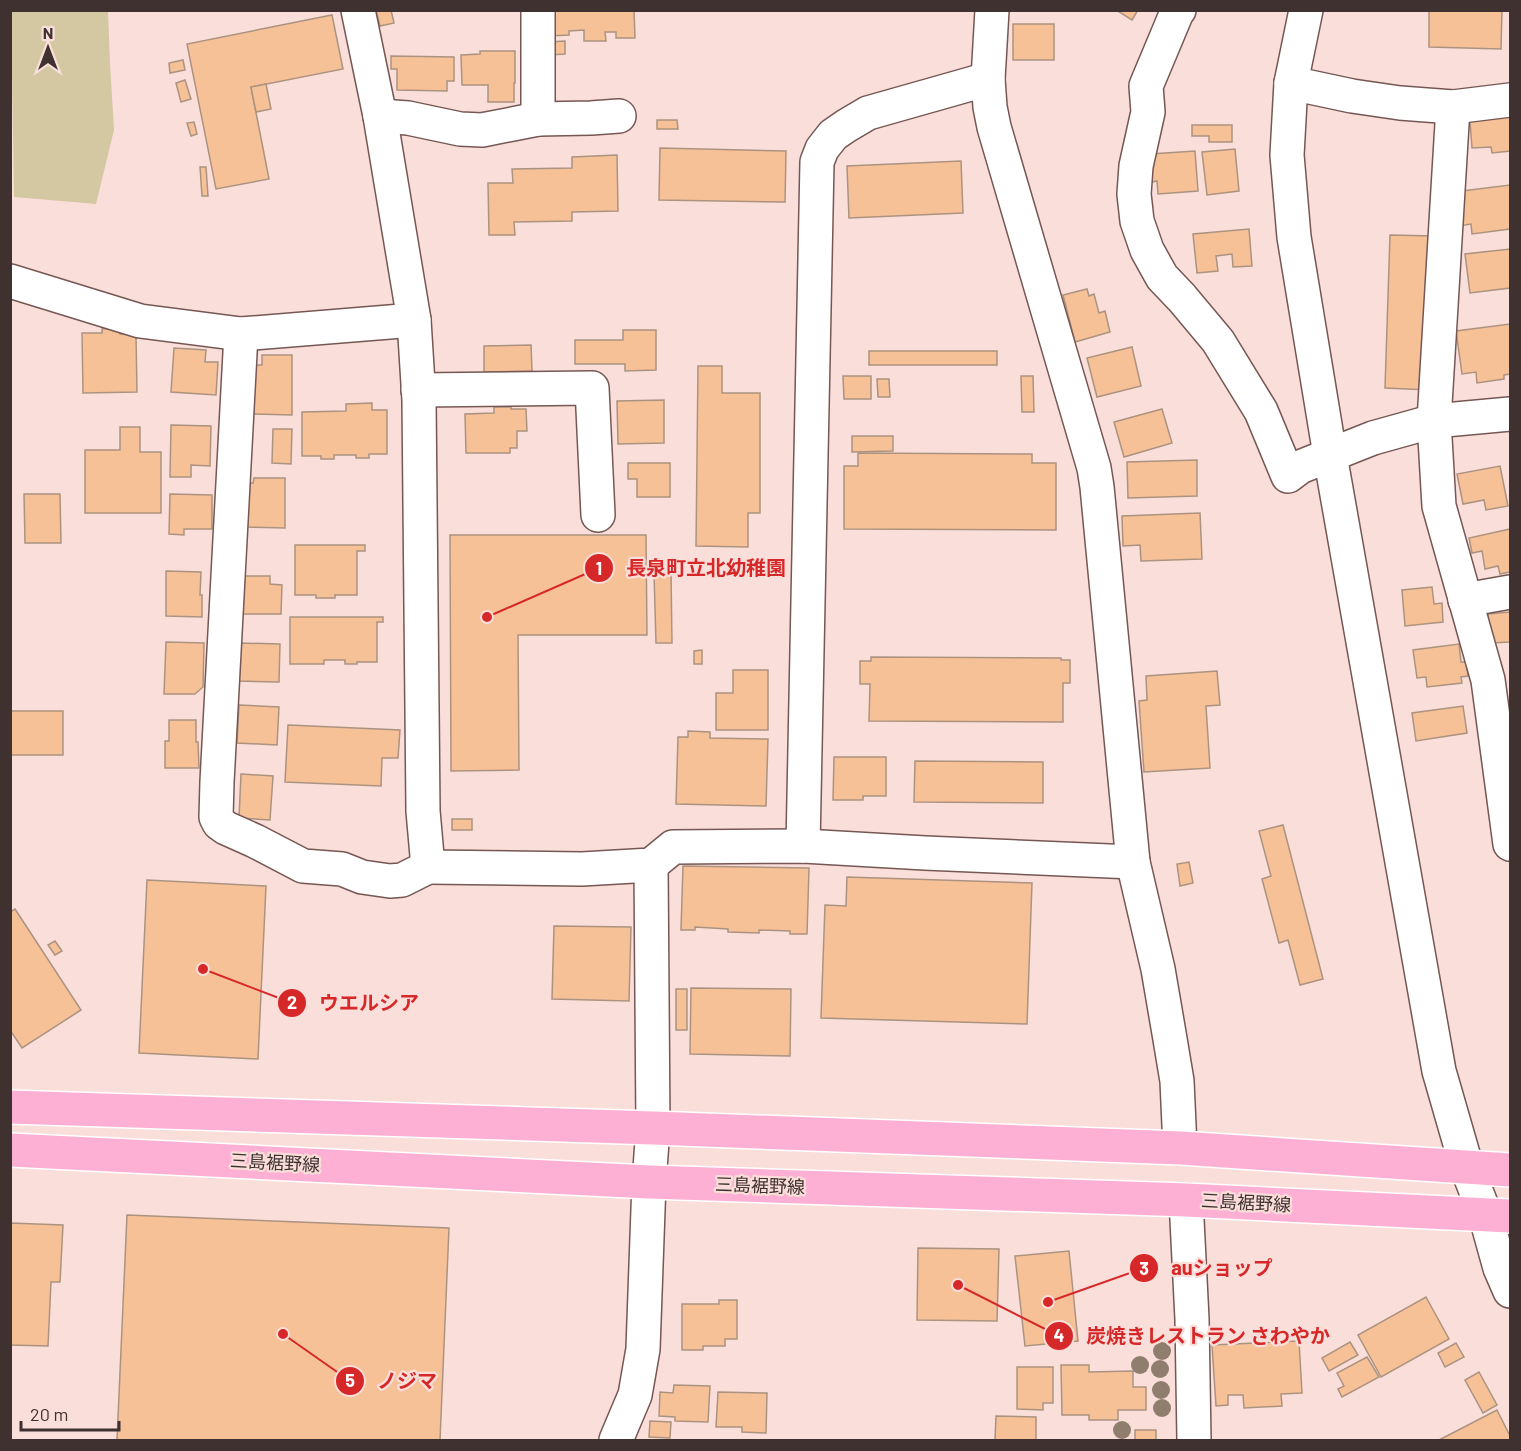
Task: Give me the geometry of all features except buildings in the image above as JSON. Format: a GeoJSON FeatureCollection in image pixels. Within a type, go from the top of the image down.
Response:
{"type":"FeatureCollection","features":[{"type":"Feature","properties":{"kind":"main road"},"geometry":{"type":"LineString","coordinates":[[10,1107],[1180,1148],[1510,1170]]}},
{"type":"Feature","properties":{"kind":"main road","name":"三島裾野線"},"geometry":{"type":"LineString","coordinates":[[10,1150],[649,1182],[1186,1200],[1498,1215]]}},
{"type":"Feature","properties":{"kind":"street"},"geometry":{"type":"LineString","coordinates":[[358,10],[380,116],[414,320],[418,390],[423,811],[428,867]]}},
{"type":"Feature","properties":{"kind":"street"},"geometry":{"type":"LineString","coordinates":[[538,10],[538,119]]}},
{"type":"Feature","properties":{"kind":"street"},"geometry":{"type":"LineString","coordinates":[[992,10],[988,79],[993,128],[1094,468],[1099,499],[1133,862],[1158,969],[1177,1081],[1180,1148]]}},
{"type":"Feature","properties":{"kind":"street"},"geometry":{"type":"LineString","coordinates":[[1179,10],[1146,86],[1148,112],[1136,166],[1134,194],[1137,220],[1148,250],[1162,277],[1218,341],[1261,411],[1288,476],[1300,467],[1373,438],[1434,421],[1510,414]]}},
{"type":"Feature","properties":{"kind":"street"},"geometry":{"type":"LineString","coordinates":[[1306,10],[1291,83],[1287,155],[1294,237],[1330,455],[1439,1071],[1467,1168],[1498,1215],[1500,1268],[1510,1291]]}},
{"type":"Feature","properties":{"kind":"street"},"geometry":{"type":"LineString","coordinates":[[803,846],[817,162],[822,149],[833,135],[868,113],[988,79]]}},
{"type":"Feature","properties":{"kind":"street"},"geometry":{"type":"LineString","coordinates":[[1291,83],[1400,103],[1454,107],[1510,100]]}},
{"type":"Feature","properties":{"kind":"street"},"geometry":{"type":"LineString","coordinates":[[1454,107],[1434,421],[1439,506],[1488,680],[1510,844]]}},
{"type":"Feature","properties":{"kind":"street"},"geometry":{"type":"LineString","coordinates":[[380,116],[408,118],[460,129],[482,130],[538,119],[619,116]]}},
{"type":"Feature","properties":{"kind":"street"},"geometry":{"type":"LineString","coordinates":[[10,281],[140,321],[241,334],[414,320]]}},
{"type":"Feature","properties":{"kind":"street"},"geometry":{"type":"LineString","coordinates":[[241,334],[216,817],[219,823],[226,828],[303,866],[342,869],[362,877],[390,881],[402,880],[428,867],[582,869],[651,864],[673,847],[803,846],[1133,862]]}},
{"type":"Feature","properties":{"kind":"street"},"geometry":{"type":"LineString","coordinates":[[418,390],[592,388],[598,515]]}},
{"type":"Feature","properties":{"kind":"street"},"geometry":{"type":"LineString","coordinates":[[1465,600],[1510,592]]}},
{"type":"Feature","properties":{"kind":"street"},"geometry":{"type":"LineString","coordinates":[[616,1440],[635,1395],[643,1348],[652,1128],[651,864]]}},
{"type":"Feature","properties":{"kind":"street"},"geometry":{"type":"LineString","coordinates":[[1186,1200],[1192,1319],[1194,1440]]}},
{"type":"Feature","properties":{"kind":"shaded area"},"geometry":{"type":"Polygon","coordinates":[[[11,11],[108,11],[114,130],[96,204],[14,197],[11,11]]]}},
{"type":"Feature","properties":{"kind":"place","name":"長泉町立北幼稚園"},"geometry":{"type":"Point","coordinates":[487,617]}},
{"type":"Feature","properties":{"kind":"place","name":"ウエルシア"},"geometry":{"type":"Point","coordinates":[203,969]}},
{"type":"Feature","properties":{"kind":"place","name":"炭焼きレストラン さわやか"},"geometry":{"type":"Point","coordinates":[958,1285]}},
{"type":"Feature","properties":{"kind":"place","name":"auショップ"},"geometry":{"type":"Point","coordinates":[1048,1302]}},
{"type":"Feature","properties":{"kind":"place","name":"ノジマ"},"geometry":{"type":"Point","coordinates":[283,1334]}}]}
